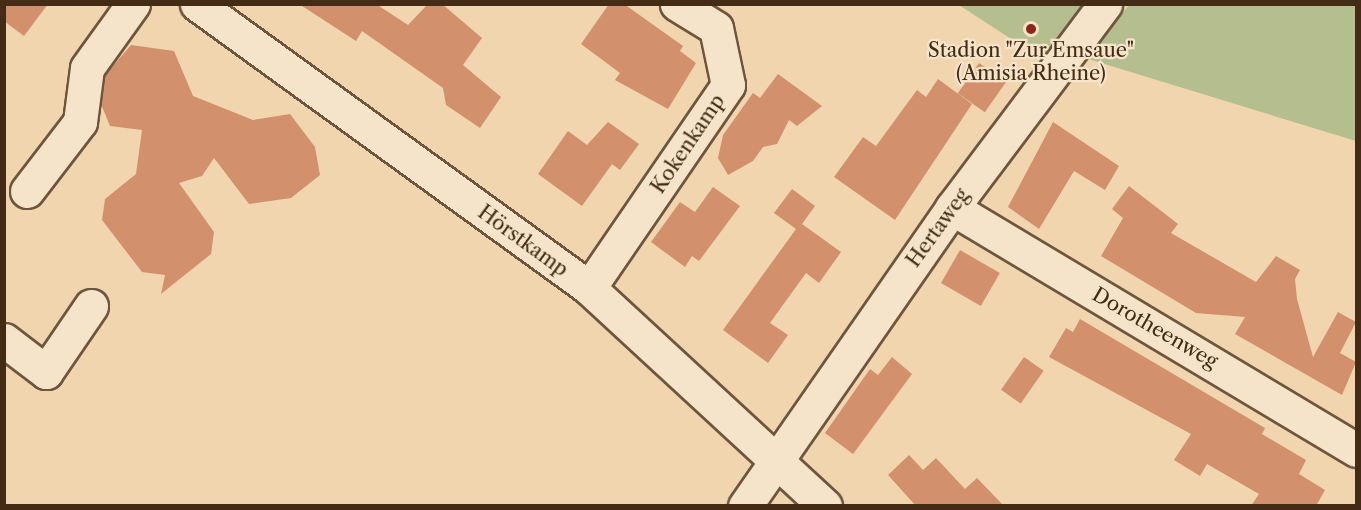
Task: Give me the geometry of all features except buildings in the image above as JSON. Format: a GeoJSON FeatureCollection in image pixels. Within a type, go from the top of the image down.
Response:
{"type":"FeatureCollection","features":[{"type":"Feature","properties":{"kind":"street"},"geometry":{"type":"LineString","coordinates":[[27,191],[80,122],[87,68],[133,4]]}},
{"type":"Feature","properties":{"kind":"street","name":"Hörstkamp"},"geometry":{"type":"LineString","coordinates":[[197,4],[589,288],[777,456],[825,506]]}},
{"type":"Feature","properties":{"kind":"street","name":"Kokenkamp"},"geometry":{"type":"LineString","coordinates":[[589,288],[728,85],[716,28],[677,4]]}},
{"type":"Feature","properties":{"kind":"street","name":"Hertaweg"},"geometry":{"type":"LineString","coordinates":[[745,506],[777,456],[952,208],[1105,4]]}},
{"type":"Feature","properties":{"kind":"street","name":"Dorotheenweg"},"geometry":{"type":"LineString","coordinates":[[952,208],[1356,450]]}},
{"type":"Feature","properties":{"kind":"street"},"geometry":{"type":"LineString","coordinates":[[4,340],[46,372],[92,306]]}},
{"type":"Feature","properties":{"kind":"green space","name":"Stadion \"Zur Emsaue\" (Amisia Rheine)"},"geometry":{"type":"Polygon","coordinates":[[[959,5],[1087,5],[1045,61],[959,5]]]}},
{"type":"Feature","properties":{"kind":"green space"},"geometry":{"type":"Polygon","coordinates":[[[1129,5],[1356,5],[1356,141],[1085,58],[1129,5]]]}},
{"type":"Feature","properties":{"kind":"place","name":"Stadion \"Zur Emsaue\" (Amisia Rheine)"},"geometry":{"type":"Point","coordinates":[1031,29]}}]}
